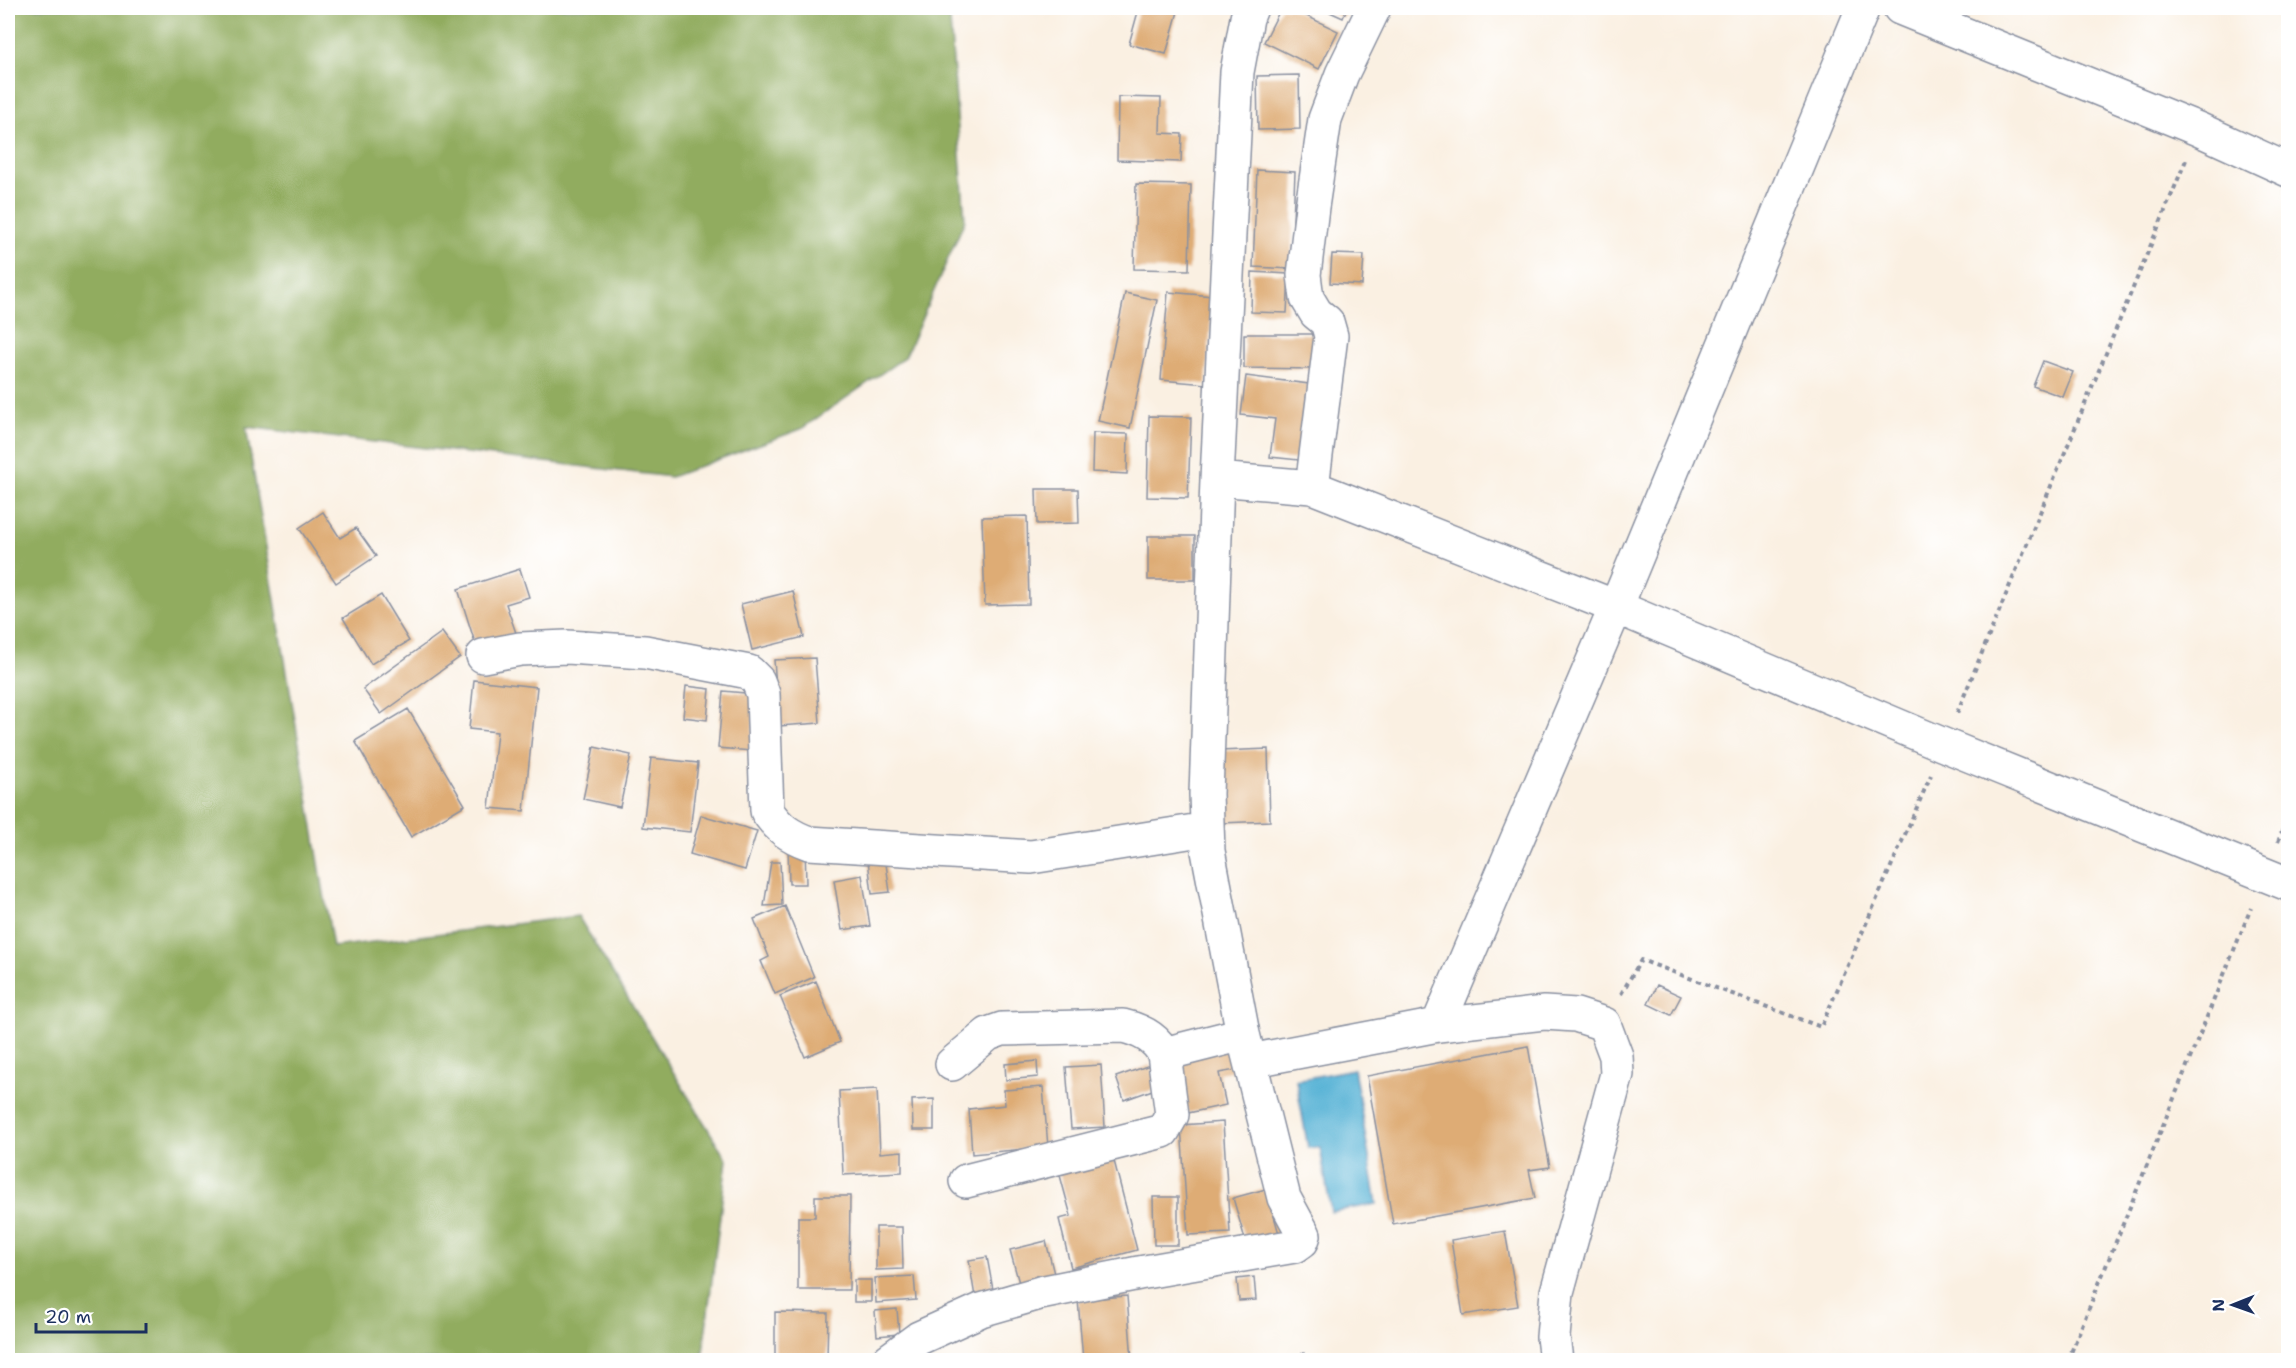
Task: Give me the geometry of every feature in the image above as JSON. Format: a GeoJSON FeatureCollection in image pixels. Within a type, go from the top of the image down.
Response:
{"type":"FeatureCollection","features":[{"type":"Feature","properties":{"kind":"street"},"geometry":{"type":"LineString","coordinates":[[889,1360],[919,1338],[981,1311],[1040,1293],[1295,1246],[1302,1241],[1304,1235],[1284,1198],[1246,1047],[1208,851],[1206,794],[1216,479],[1237,72],[1251,8]]}},
{"type":"Feature","properties":{"kind":"street"},"geometry":{"type":"LineString","coordinates":[[1312,487],[1331,336],[1327,322],[1316,313],[1307,298],[1304,274],[1312,207],[1325,119],[1342,74],[1374,8]]}},
{"type":"Feature","properties":{"kind":"street"},"geometry":{"type":"LineString","coordinates":[[1438,1025],[1616,607],[1863,8]]}},
{"type":"Feature","properties":{"kind":"street"},"geometry":{"type":"LineString","coordinates":[[1900,8],[2198,129],[2289,170]]}},
{"type":"Feature","properties":{"kind":"street"},"geometry":{"type":"LineString","coordinates":[[1216,479],[1312,487],[1616,607],[1944,744],[2277,879]]}},
{"type":"Feature","properties":{"kind":"street"},"geometry":{"type":"LineString","coordinates":[[483,656],[520,649],[567,647],[645,652],[749,672],[758,681],[764,694],[767,811],[775,824],[787,835],[809,843],[1031,857],[1208,829]]}},
{"type":"Feature","properties":{"kind":"street"},"geometry":{"type":"LineString","coordinates":[[1164,1053],[1246,1047],[1544,1013],[1576,1015],[1604,1024],[1616,1056],[1617,1074],[1557,1292],[1553,1336],[1556,1360]]}},
{"type":"Feature","properties":{"kind":"street"},"geometry":{"type":"LineString","coordinates":[[952,1064],[988,1034],[1002,1029],[1123,1026],[1137,1029],[1149,1036],[1164,1053],[1172,1115],[1163,1131],[966,1181]]}},
{"type":"Feature","properties":{"kind":"path"},"geometry":{"type":"LineString","coordinates":[[1604,1024],[1641,960],[1821,1027],[1944,744],[2198,129]]}},
{"type":"Feature","properties":{"kind":"path"},"geometry":{"type":"LineString","coordinates":[[2068,1360],[2277,879],[2289,816]]}},
{"type":"Feature","properties":{"kind":"green space"},"geometry":{"type":"Polygon","coordinates":[[[8,8],[949,8],[965,220],[905,357],[801,429],[671,477],[246,427],[333,947],[578,916],[727,1160],[702,1360],[8,1360],[8,8]]]}},
{"type":"Feature","properties":{"kind":"water"},"geometry":{"type":"Polygon","coordinates":[[[1354,1069],[1377,1204],[1331,1212],[1320,1147],[1308,1148],[1296,1080],[1354,1069]]]}},
{"type":"Feature","properties":{"kind":"building"},"geometry":{"type":"Polygon","coordinates":[[[1139,8],[1179,8],[1166,54],[1129,44],[1139,8]]]}},
{"type":"Feature","properties":{"kind":"building"},"geometry":{"type":"Polygon","coordinates":[[[1281,8],[1290,8],[1338,31],[1319,69],[1264,42],[1281,8]]]}},
{"type":"Feature","properties":{"kind":"building"},"geometry":{"type":"Polygon","coordinates":[[[1321,8],[1347,8],[1343,18],[1321,8]]]}},
{"type":"Feature","properties":{"kind":"building"},"geometry":{"type":"Polygon","coordinates":[[[1299,75],[1300,129],[1258,130],[1257,76],[1299,75]]]}},
{"type":"Feature","properties":{"kind":"building"},"geometry":{"type":"Polygon","coordinates":[[[1118,97],[1161,98],[1160,133],[1182,134],[1181,162],[1117,160],[1118,97]]]}},
{"type":"Feature","properties":{"kind":"building"},"geometry":{"type":"Polygon","coordinates":[[[1257,170],[1295,172],[1291,269],[1253,267],[1257,170]]]}},
{"type":"Feature","properties":{"kind":"building"},"geometry":{"type":"Polygon","coordinates":[[[1136,184],[1191,185],[1189,270],[1134,269],[1136,184]]]}},
{"type":"Feature","properties":{"kind":"building"},"geometry":{"type":"Polygon","coordinates":[[[1332,254],[1364,255],[1362,285],[1330,283],[1332,254]]]}},
{"type":"Feature","properties":{"kind":"building"},"geometry":{"type":"Polygon","coordinates":[[[1252,272],[1289,274],[1287,313],[1251,312],[1252,272]]]}},
{"type":"Feature","properties":{"kind":"building"},"geometry":{"type":"Polygon","coordinates":[[[1168,292],[1213,296],[1206,384],[1161,380],[1168,292]]]}},
{"type":"Feature","properties":{"kind":"building"},"geometry":{"type":"Polygon","coordinates":[[[1125,293],[1157,300],[1130,428],[1098,421],[1125,293]]]}},
{"type":"Feature","properties":{"kind":"building"},"geometry":{"type":"Polygon","coordinates":[[[1244,334],[1315,334],[1314,369],[1244,368],[1244,334]]]}},
{"type":"Feature","properties":{"kind":"building"},"geometry":{"type":"Polygon","coordinates":[[[2043,361],[2073,372],[2063,397],[2033,386],[2043,361]]]}},
{"type":"Feature","properties":{"kind":"building"},"geometry":{"type":"Polygon","coordinates":[[[1246,376],[1309,384],[1299,460],[1270,457],[1275,419],[1241,415],[1246,376]]]}},
{"type":"Feature","properties":{"kind":"building"},"geometry":{"type":"Polygon","coordinates":[[[1149,416],[1191,417],[1188,498],[1147,497],[1149,416]]]}},
{"type":"Feature","properties":{"kind":"building"},"geometry":{"type":"Polygon","coordinates":[[[1093,433],[1128,434],[1127,474],[1092,472],[1093,433]]]}},
{"type":"Feature","properties":{"kind":"building"},"geometry":{"type":"Polygon","coordinates":[[[1036,489],[1078,489],[1079,523],[1037,524],[1036,489]]]}},
{"type":"Feature","properties":{"kind":"building"},"geometry":{"type":"Polygon","coordinates":[[[323,512],[340,538],[356,528],[376,556],[336,583],[299,528],[323,512]]]}},
{"type":"Feature","properties":{"kind":"building"},"geometry":{"type":"Polygon","coordinates":[[[1027,516],[1029,604],[985,605],[982,517],[1027,516]]]}},
{"type":"Feature","properties":{"kind":"building"},"geometry":{"type":"Polygon","coordinates":[[[1148,536],[1195,536],[1195,580],[1148,580],[1148,536]]]}},
{"type":"Feature","properties":{"kind":"building"},"geometry":{"type":"Polygon","coordinates":[[[520,569],[529,597],[506,604],[516,633],[476,646],[458,589],[520,569]]]}},
{"type":"Feature","properties":{"kind":"building"},"geometry":{"type":"Polygon","coordinates":[[[793,591],[804,637],[752,650],[741,604],[793,591]]]}},
{"type":"Feature","properties":{"kind":"building"},"geometry":{"type":"Polygon","coordinates":[[[381,595],[409,641],[371,664],[343,618],[381,595]]]}},
{"type":"Feature","properties":{"kind":"building"},"geometry":{"type":"Polygon","coordinates":[[[442,632],[460,657],[381,714],[363,689],[442,632]]]}},
{"type":"Feature","properties":{"kind":"building"},"geometry":{"type":"Polygon","coordinates":[[[815,658],[820,723],[779,726],[774,660],[815,658]]]}},
{"type":"Feature","properties":{"kind":"building"},"geometry":{"type":"Polygon","coordinates":[[[474,680],[537,687],[524,811],[489,808],[497,732],[469,729],[474,680]]]}},
{"type":"Feature","properties":{"kind":"building"},"geometry":{"type":"Polygon","coordinates":[[[686,686],[710,689],[707,720],[683,717],[686,686]]]}},
{"type":"Feature","properties":{"kind":"building"},"geometry":{"type":"Polygon","coordinates":[[[723,691],[756,694],[751,751],[718,748],[723,691]]]}},
{"type":"Feature","properties":{"kind":"building"},"geometry":{"type":"Polygon","coordinates":[[[408,709],[465,805],[411,837],[355,741],[408,709]]]}},
{"type":"Feature","properties":{"kind":"building"},"geometry":{"type":"Polygon","coordinates":[[[594,747],[631,755],[620,807],[583,799],[594,747]]]}},
{"type":"Feature","properties":{"kind":"building"},"geometry":{"type":"Polygon","coordinates":[[[1268,749],[1270,821],[1221,823],[1219,751],[1268,749]]]}},
{"type":"Feature","properties":{"kind":"building"},"geometry":{"type":"Polygon","coordinates":[[[651,758],[698,763],[690,832],[643,827],[651,758]]]}},
{"type":"Feature","properties":{"kind":"building"},"geometry":{"type":"Polygon","coordinates":[[[701,815],[757,831],[745,870],[690,854],[701,815]]]}},
{"type":"Feature","properties":{"kind":"building"},"geometry":{"type":"Polygon","coordinates":[[[788,844],[805,844],[806,884],[789,884],[788,844]]]}},
{"type":"Feature","properties":{"kind":"building"},"geometry":{"type":"Polygon","coordinates":[[[885,857],[890,892],[872,894],[868,860],[885,857]]]}},
{"type":"Feature","properties":{"kind":"building"},"geometry":{"type":"Polygon","coordinates":[[[771,862],[780,862],[782,905],[764,906],[771,862]]]}},
{"type":"Feature","properties":{"kind":"building"},"geometry":{"type":"Polygon","coordinates":[[[862,875],[870,926],[842,930],[834,880],[862,875]]]}},
{"type":"Feature","properties":{"kind":"building"},"geometry":{"type":"Polygon","coordinates":[[[785,906],[814,977],[775,994],[761,961],[769,957],[754,919],[785,906]]]}},
{"type":"Feature","properties":{"kind":"building"},"geometry":{"type":"Polygon","coordinates":[[[816,981],[840,1042],[805,1057],[780,996],[816,981]]]}},
{"type":"Feature","properties":{"kind":"building"},"geometry":{"type":"Polygon","coordinates":[[[1657,985],[1681,996],[1671,1015],[1648,1004],[1657,985]]]}},
{"type":"Feature","properties":{"kind":"building"},"geometry":{"type":"Polygon","coordinates":[[[1528,1046],[1550,1167],[1529,1170],[1535,1198],[1393,1224],[1367,1076],[1528,1046]]]}},
{"type":"Feature","properties":{"kind":"building"},"geometry":{"type":"Polygon","coordinates":[[[1232,1048],[1236,1070],[1219,1073],[1226,1105],[1188,1113],[1176,1060],[1232,1048]]]}},
{"type":"Feature","properties":{"kind":"building"},"geometry":{"type":"Polygon","coordinates":[[[1037,1061],[1038,1077],[1006,1080],[1005,1064],[1037,1061]]]}},
{"type":"Feature","properties":{"kind":"building"},"geometry":{"type":"Polygon","coordinates":[[[1101,1065],[1105,1127],[1071,1129],[1066,1067],[1101,1065]]]}},
{"type":"Feature","properties":{"kind":"building"},"geometry":{"type":"Polygon","coordinates":[[[1150,1065],[1158,1088],[1124,1100],[1116,1077],[1150,1065]]]}},
{"type":"Feature","properties":{"kind":"building"},"geometry":{"type":"Polygon","coordinates":[[[1043,1087],[1048,1147],[972,1154],[969,1109],[1005,1105],[1004,1090],[1043,1087]]]}},
{"type":"Feature","properties":{"kind":"building"},"geometry":{"type":"Polygon","coordinates":[[[877,1089],[880,1153],[902,1151],[902,1172],[843,1175],[839,1091],[877,1089]]]}},
{"type":"Feature","properties":{"kind":"building"},"geometry":{"type":"Polygon","coordinates":[[[934,1099],[934,1130],[913,1130],[912,1100],[934,1099]]]}},
{"type":"Feature","properties":{"kind":"building"},"geometry":{"type":"Polygon","coordinates":[[[1223,1122],[1230,1233],[1188,1235],[1181,1125],[1223,1122]]]}},
{"type":"Feature","properties":{"kind":"building"},"geometry":{"type":"Polygon","coordinates":[[[1112,1153],[1137,1250],[1071,1268],[1059,1219],[1071,1216],[1058,1168],[1112,1153]]]}},
{"type":"Feature","properties":{"kind":"building"},"geometry":{"type":"Polygon","coordinates":[[[1266,1189],[1280,1237],[1247,1246],[1233,1198],[1266,1189]]]}},
{"type":"Feature","properties":{"kind":"building"},"geometry":{"type":"Polygon","coordinates":[[[815,1196],[850,1196],[849,1290],[798,1290],[798,1217],[815,1217],[815,1196]]]}},
{"type":"Feature","properties":{"kind":"building"},"geometry":{"type":"Polygon","coordinates":[[[1153,1197],[1178,1197],[1178,1245],[1154,1245],[1153,1197]]]}},
{"type":"Feature","properties":{"kind":"building"},"geometry":{"type":"Polygon","coordinates":[[[876,1227],[902,1227],[903,1269],[876,1270],[876,1227]]]}},
{"type":"Feature","properties":{"kind":"building"},"geometry":{"type":"Polygon","coordinates":[[[1505,1231],[1518,1306],[1463,1315],[1451,1240],[1505,1231]]]}},
{"type":"Feature","properties":{"kind":"building"},"geometry":{"type":"Polygon","coordinates":[[[1046,1241],[1054,1274],[1019,1283],[1010,1250],[1046,1241]]]}},
{"type":"Feature","properties":{"kind":"building"},"geometry":{"type":"Polygon","coordinates":[[[987,1257],[994,1295],[975,1297],[969,1260],[987,1257]]]}},
{"type":"Feature","properties":{"kind":"building"},"geometry":{"type":"Polygon","coordinates":[[[914,1276],[916,1300],[876,1303],[875,1278],[914,1276]]]}},
{"type":"Feature","properties":{"kind":"building"},"geometry":{"type":"Polygon","coordinates":[[[1254,1277],[1256,1300],[1239,1301],[1237,1279],[1254,1277]]]}},
{"type":"Feature","properties":{"kind":"building"},"geometry":{"type":"Polygon","coordinates":[[[854,1280],[871,1280],[871,1302],[854,1302],[854,1280]]]}},
{"type":"Feature","properties":{"kind":"building"},"geometry":{"type":"Polygon","coordinates":[[[1127,1296],[1132,1360],[1083,1360],[1078,1300],[1127,1296]]]}},
{"type":"Feature","properties":{"kind":"building"},"geometry":{"type":"Polygon","coordinates":[[[897,1309],[899,1334],[877,1336],[875,1311],[897,1309]]]}},
{"type":"Feature","properties":{"kind":"building"},"geometry":{"type":"Polygon","coordinates":[[[775,1312],[828,1313],[827,1360],[775,1360],[775,1312]]]}},
{"type":"Feature","properties":{"kind":"building"},"geometry":{"type":"Polygon","coordinates":[[[1304,1353],[1306,1360],[1272,1360],[1304,1353]]]}}]}
